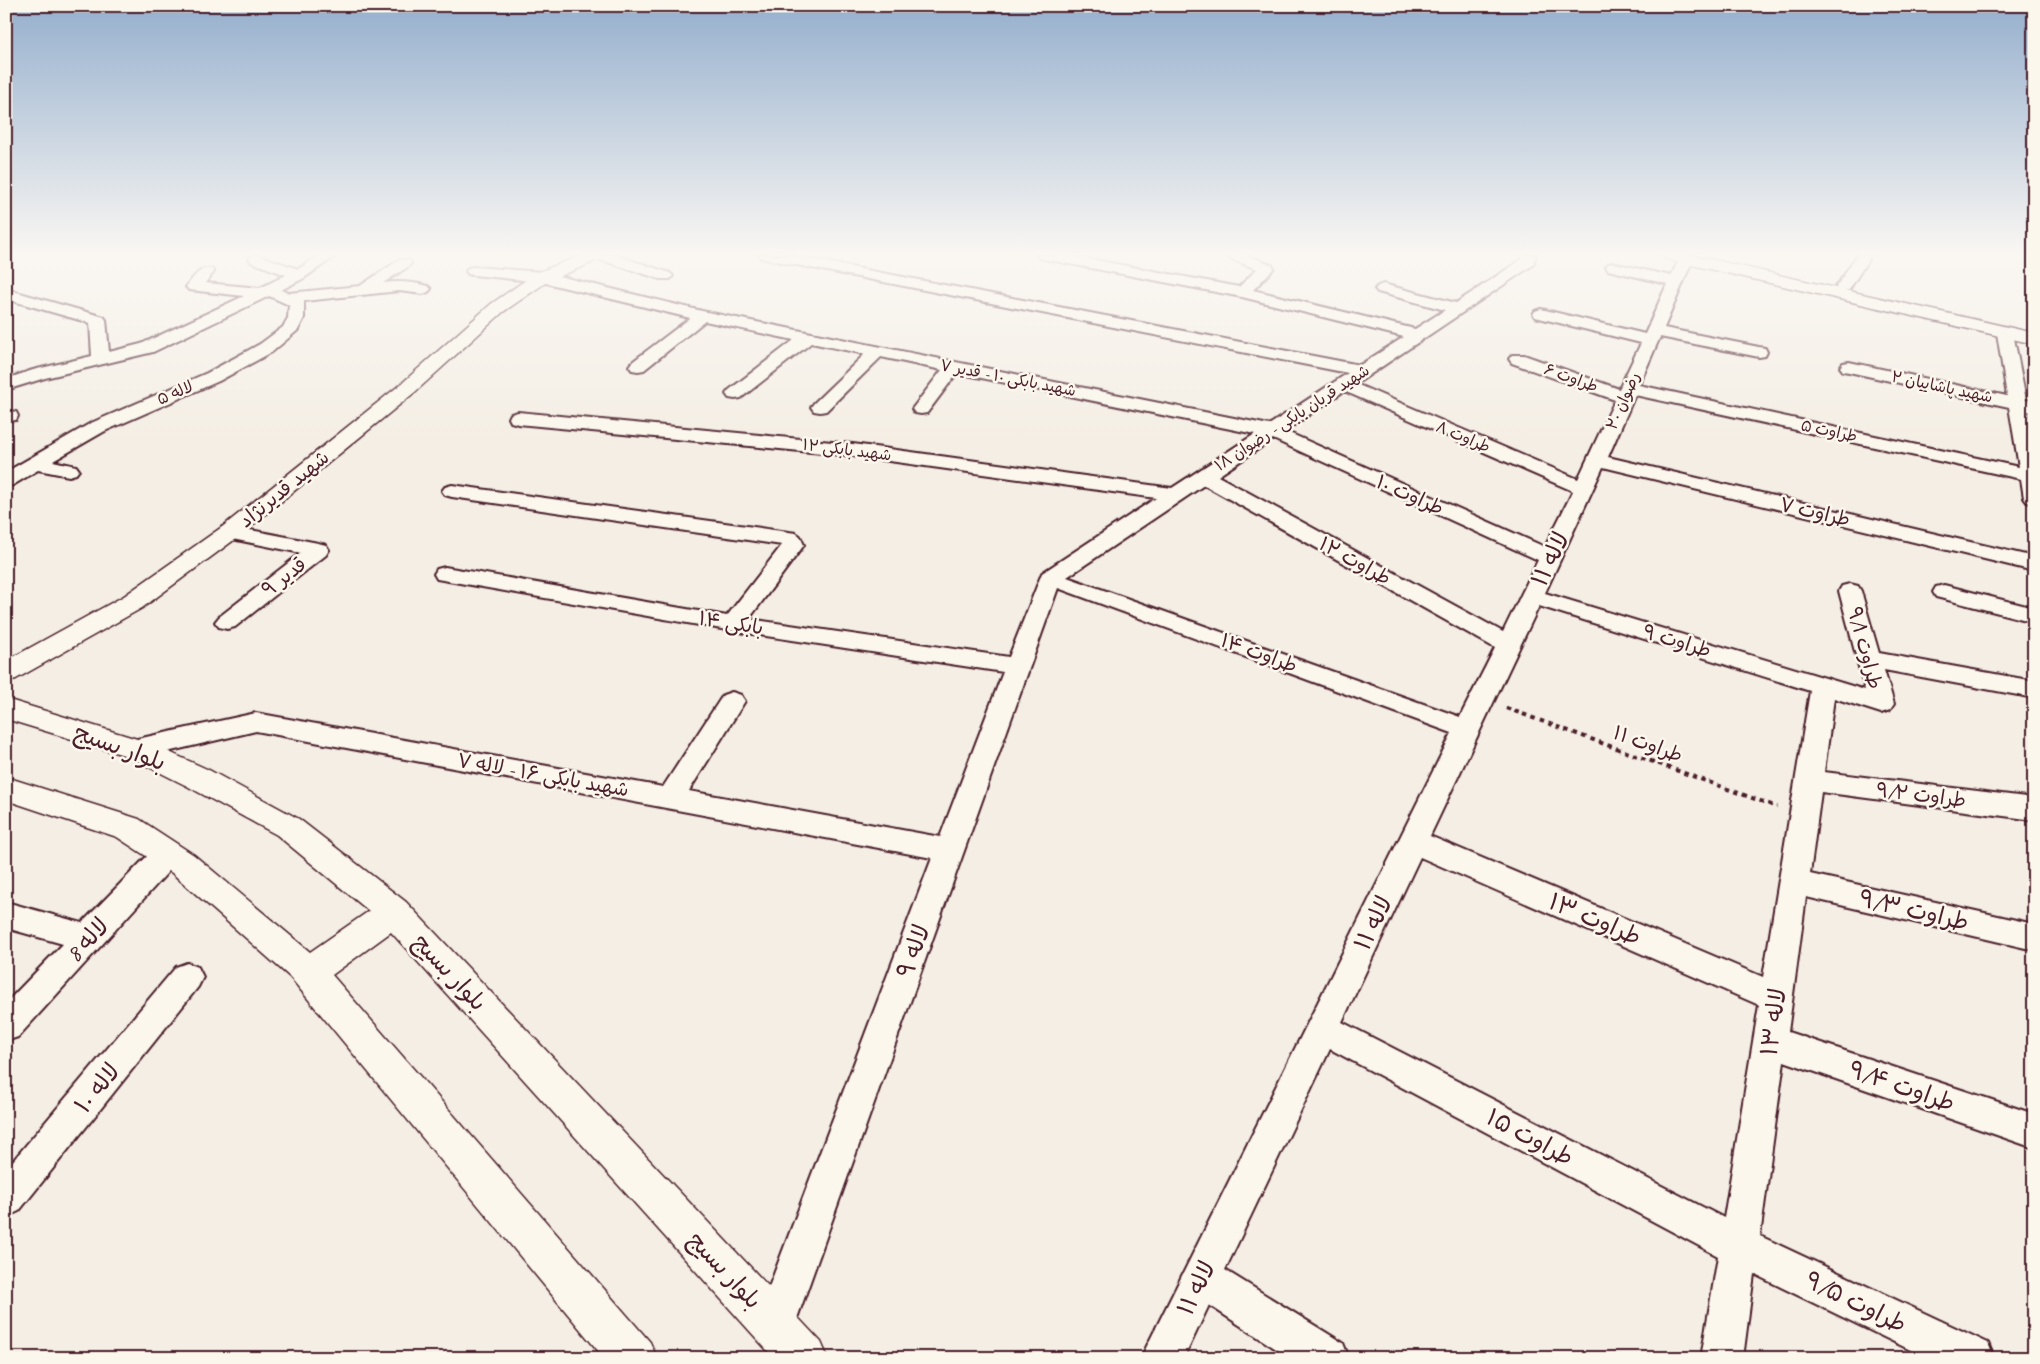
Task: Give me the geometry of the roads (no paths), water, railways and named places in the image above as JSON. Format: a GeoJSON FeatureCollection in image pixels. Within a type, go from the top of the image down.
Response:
{"type":"FeatureCollection","features":[{"type":"Feature","properties":{"kind":"main road","name":"شهید قدیرنژاد"},"geometry":{"type":"LineString","coordinates":[[6,673],[133,602],[230,532],[408,388],[485,319]]}},
{"type":"Feature","properties":{"kind":"main road"},"geometry":{"type":"LineString","coordinates":[[1943,319],[2034,339]]}},
{"type":"Feature","properties":{"kind":"main road"},"geometry":{"type":"LineString","coordinates":[[1984,319],[2034,330]]}},
{"type":"Feature","properties":{"kind":"main road","name":"بلوار بسیج"},"geometry":{"type":"LineString","coordinates":[[6,710],[137,749],[198,778],[288,827],[394,912],[805,1358]]}},
{"type":"Feature","properties":{"kind":"main road"},"geometry":{"type":"LineString","coordinates":[[6,788],[128,828],[182,864],[302,966],[634,1358]]}},
{"type":"Feature","properties":{"kind":"main road"},"geometry":{"type":"LineString","coordinates":[[307,973],[394,912]]}},
{"type":"Feature","properties":{"kind":"street"},"geometry":{"type":"LineString","coordinates":[[93,319],[98,320],[101,359]]}},
{"type":"Feature","properties":{"kind":"street"},"geometry":{"type":"LineString","coordinates":[[6,385],[39,374],[147,348],[211,319]]}},
{"type":"Feature","properties":{"kind":"street","name":"لاله ۵"},"geometry":{"type":"LineString","coordinates":[[8,478],[98,427],[213,377],[266,348],[290,330],[296,319]]}},
{"type":"Feature","properties":{"kind":"street"},"geometry":{"type":"LineString","coordinates":[[638,366],[699,319]]}},
{"type":"Feature","properties":{"kind":"street","name":"شهید بابکی ۱۰ - قدیر ۷"},"geometry":{"type":"LineString","coordinates":[[715,319],[1270,432]]}},
{"type":"Feature","properties":{"kind":"street"},"geometry":{"type":"LineString","coordinates":[[1094,319],[1363,371]]}},
{"type":"Feature","properties":{"kind":"street"},"geometry":{"type":"LineString","coordinates":[[1354,319],[1418,334]]}},
{"type":"Feature","properties":{"kind":"street","name":"شهید قربان بابکی - رضوان ۱۸"},"geometry":{"type":"LineString","coordinates":[[1050,578],[1442,319]]}},
{"type":"Feature","properties":{"kind":"street"},"geometry":{"type":"LineString","coordinates":[[1566,319],[1759,352]]}},
{"type":"Feature","properties":{"kind":"street","name":"رضوان ۲۰"},"geometry":{"type":"LineString","coordinates":[[1584,489],[1659,319]]}},
{"type":"Feature","properties":{"kind":"street"},"geometry":{"type":"LineString","coordinates":[[2005,333],[2025,405],[2034,498]]}},
{"type":"Feature","properties":{"kind":"street"},"geometry":{"type":"LineString","coordinates":[[735,394],[808,338]]}},
{"type":"Feature","properties":{"kind":"street"},"geometry":{"type":"LineString","coordinates":[[820,407],[876,352]]}},
{"type":"Feature","properties":{"kind":"street","name":"طراوت ۶"},"geometry":{"type":"LineString","coordinates":[[1518,359],[1627,393]]}},
{"type":"Feature","properties":{"kind":"street"},"geometry":{"type":"LineString","coordinates":[[920,408],[953,367]]}},
{"type":"Feature","properties":{"kind":"street","name":"شهید پاشاییان ۲"},"geometry":{"type":"LineString","coordinates":[[1849,367],[2025,405]]}},
{"type":"Feature","properties":{"kind":"street","name":"طراوت ۸"},"geometry":{"type":"LineString","coordinates":[[1342,384],[1584,489]]}},
{"type":"Feature","properties":{"kind":"street","name":"طراوت ۵"},"geometry":{"type":"LineString","coordinates":[[1627,393],[2032,475]]}},
{"type":"Feature","properties":{"kind":"street","name":"شهید بابکی ۱۲"},"geometry":{"type":"LineString","coordinates":[[518,418],[853,450],[1175,495]]}},
{"type":"Feature","properties":{"kind":"street","name":"طراوت ۱۰"},"geometry":{"type":"LineString","coordinates":[[1270,432],[1551,558]]}},
{"type":"Feature","properties":{"kind":"street","name":"طراوت ۷"},"geometry":{"type":"LineString","coordinates":[[1597,460],[2034,564]]}},
{"type":"Feature","properties":{"kind":"street"},"geometry":{"type":"LineString","coordinates":[[35,464],[69,470]]}},
{"type":"Feature","properties":{"kind":"street","name":"طراوت ۱۲"},"geometry":{"type":"LineString","coordinates":[[1203,476],[1508,646]]}},
{"type":"Feature","properties":{"kind":"street","name":"لاله ۱۱"},"geometry":{"type":"LineString","coordinates":[[1162,1358],[1584,489]]}},
{"type":"Feature","properties":{"kind":"street"},"geometry":{"type":"LineString","coordinates":[[452,491],[788,538],[792,541],[793,545],[733,624]]}},
{"type":"Feature","properties":{"kind":"street","name":"قدیر ۹"},"geometry":{"type":"LineString","coordinates":[[227,622],[318,550],[230,532]]}},
{"type":"Feature","properties":{"kind":"street","name":"بابکی ۱۴"},"geometry":{"type":"LineString","coordinates":[[445,574],[733,624],[1018,666]]}},
{"type":"Feature","properties":{"kind":"street","name":"لاله ۹"},"geometry":{"type":"LineString","coordinates":[[775,1324],[1050,578]]}},
{"type":"Feature","properties":{"kind":"street","name":"طراوت ۱۴"},"geometry":{"type":"LineString","coordinates":[[1050,578],[1467,729]]}},
{"type":"Feature","properties":{"kind":"street","name":"طراوت ۹/۱"},"geometry":{"type":"LineString","coordinates":[[1823,685],[1881,704],[1850,592]]}},
{"type":"Feature","properties":{"kind":"street"},"geometry":{"type":"LineString","coordinates":[[1944,592],[2034,615]]}},
{"type":"Feature","properties":{"kind":"street","name":"طراوت ۹"},"geometry":{"type":"LineString","coordinates":[[1532,596],[1823,685]]}},
{"type":"Feature","properties":{"kind":"street"},"geometry":{"type":"LineString","coordinates":[[1868,659],[2034,690]]}},
{"type":"Feature","properties":{"kind":"street","name":"لاله ۱۳"},"geometry":{"type":"LineString","coordinates":[[1722,1358],[1823,685]]}},
{"type":"Feature","properties":{"kind":"street"},"geometry":{"type":"LineString","coordinates":[[670,799],[732,701]]}},
{"type":"Feature","properties":{"kind":"street","name":"شهید بابکی ۱۶ - لاله ۷"},"geometry":{"type":"LineString","coordinates":[[137,749],[256,722],[950,850]]}},
{"type":"Feature","properties":{"kind":"street","name":"طراوت ۹/۲"},"geometry":{"type":"LineString","coordinates":[[1808,780],[2034,809]]}},
{"type":"Feature","properties":{"kind":"street","name":"طراوت ۱۳"},"geometry":{"type":"LineString","coordinates":[[1413,841],[1776,997]]}},
{"type":"Feature","properties":{"kind":"street","name":"لاله 8"},"geometry":{"type":"LineString","coordinates":[[6,1026],[167,854]]}},
{"type":"Feature","properties":{"kind":"street","name":"طراوت ۹/۳"},"geometry":{"type":"LineString","coordinates":[[1794,882],[2034,937]]}},
{"type":"Feature","properties":{"kind":"street"},"geometry":{"type":"LineString","coordinates":[[6,915],[88,938]]}},
{"type":"Feature","properties":{"kind":"street","name":"لاله ۱۰"},"geometry":{"type":"LineString","coordinates":[[6,1198],[187,977]]}},
{"type":"Feature","properties":{"kind":"street","name":"طراوت ۱۵"},"geometry":{"type":"LineString","coordinates":[[1322,1028],[1739,1246]]}},
{"type":"Feature","properties":{"kind":"street","name":"طراوت ۹/۴"},"geometry":{"type":"LineString","coordinates":[[1770,1041],[2034,1132]]}},
{"type":"Feature","properties":{"kind":"street","name":"طراوت ۹/۵"},"geometry":{"type":"LineString","coordinates":[[1739,1246],[1973,1358]]}},
{"type":"Feature","properties":{"kind":"street"},"geometry":{"type":"LineString","coordinates":[[1201,1277],[1328,1358]]}}]}
